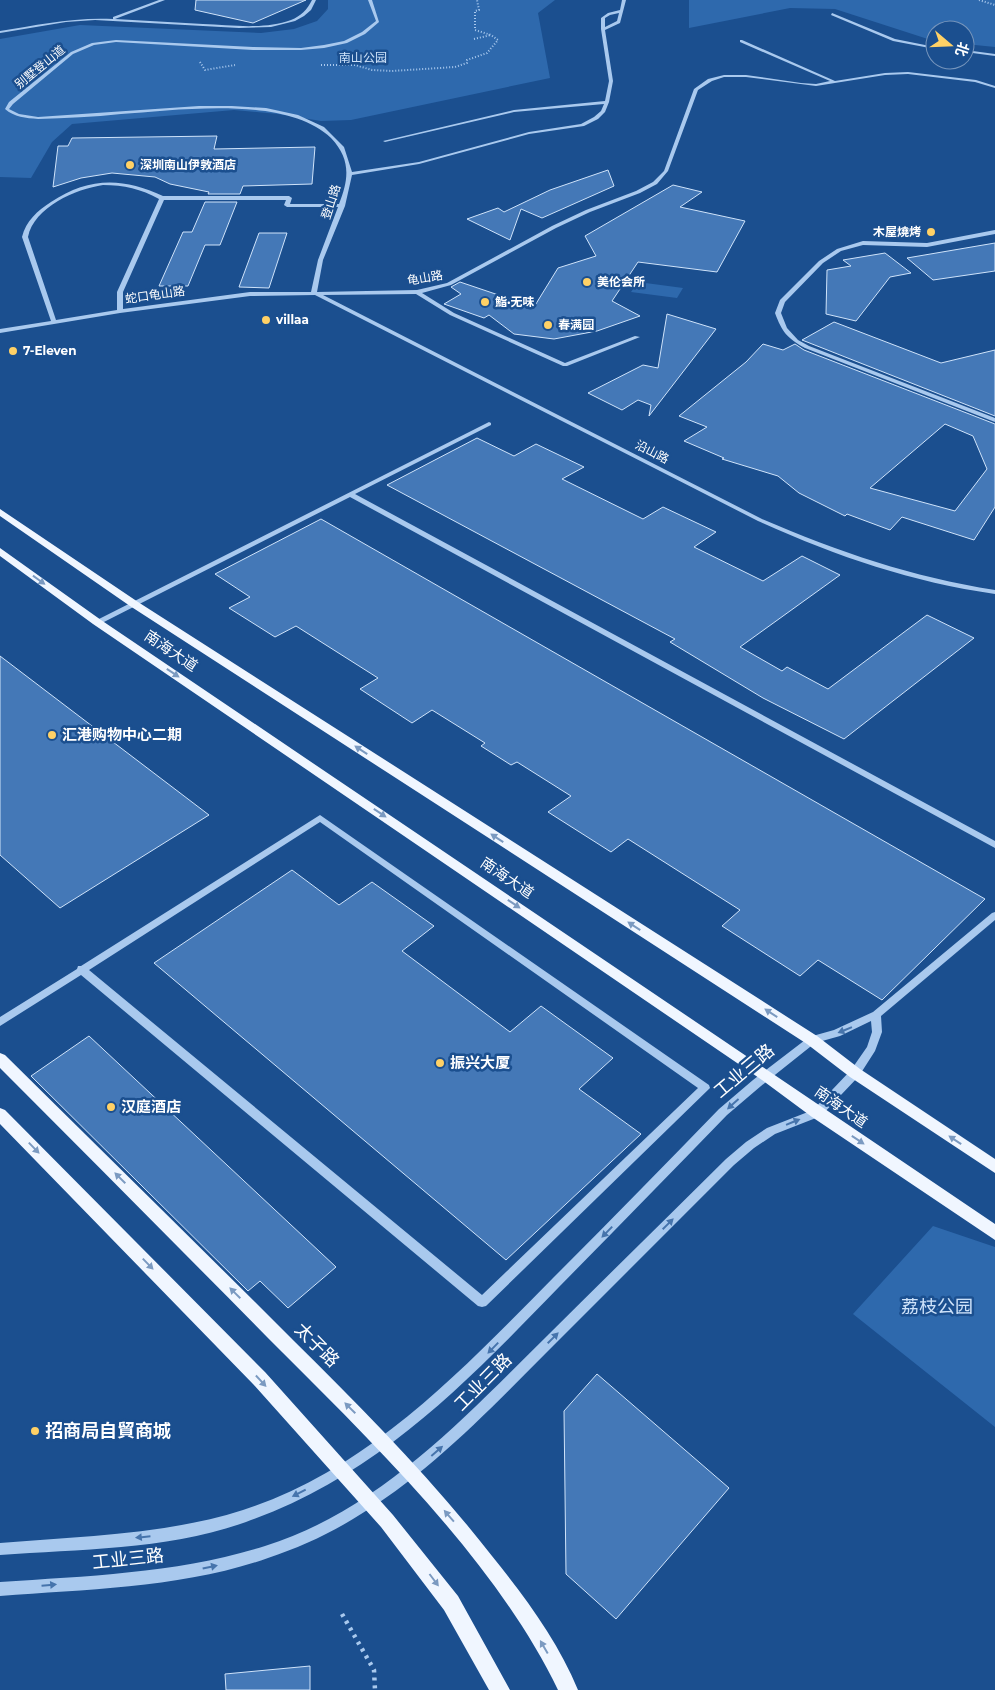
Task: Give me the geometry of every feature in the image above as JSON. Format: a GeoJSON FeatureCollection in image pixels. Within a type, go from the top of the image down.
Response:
{"type":"FeatureCollection","features":[{"type":"Feature","properties":{"kind":"main road","name":"南海大道"},"geometry":{"type":"LineString","coordinates":[[0,512],[134,604],[812,1040],[855,1073],[995,1167]]}},
{"type":"Feature","properties":{"kind":"main road","name":"南海大道"},"geometry":{"type":"LineString","coordinates":[[0,551],[97,622],[767,1076],[995,1233]]}},
{"type":"Feature","properties":{"kind":"main road","name":"太子路"},"geometry":{"type":"LineString","coordinates":[[0,1059],[412,1473],[455,1523],[512,1596],[542,1642],[568,1690]]}},
{"type":"Feature","properties":{"kind":"main road"},"geometry":{"type":"LineString","coordinates":[[0,1114],[259,1378],[370,1501],[451,1603],[500,1690]]}},
{"type":"Feature","properties":{"kind":"street"},"geometry":{"type":"LineString","coordinates":[[110,20],[163,0]]}},
{"type":"Feature","properties":{"kind":"street"},"geometry":{"type":"LineString","coordinates":[[0,32],[76,20],[263,27],[282,24],[299,18],[310,10],[314,0]]}},
{"type":"Feature","properties":{"kind":"street","name":"别墅登山道"},"geometry":{"type":"LineString","coordinates":[[319,127],[276,111],[256,107],[206,107],[38,118],[12,114],[7,108],[72,53],[93,44],[116,41],[295,49],[325,46],[354,38],[370,31],[378,21],[370,0]]}},
{"type":"Feature","properties":{"kind":"street"},"geometry":{"type":"LineString","coordinates":[[604,29],[619,22],[624,0]]}},
{"type":"Feature","properties":{"kind":"street"},"geometry":{"type":"LineString","coordinates":[[350,174],[419,163],[529,133],[582,125],[596,118],[603,112],[608,102],[611,80],[603,18],[605,15],[622,11]]}},
{"type":"Feature","properties":{"kind":"street"},"geometry":{"type":"LineString","coordinates":[[832,14],[894,40],[925,46]]}},
{"type":"Feature","properties":{"kind":"street"},"geometry":{"type":"LineString","coordinates":[[741,41],[835,82]]}},
{"type":"Feature","properties":{"kind":"street"},"geometry":{"type":"LineString","coordinates":[[975,52],[995,55]]}},
{"type":"Feature","properties":{"kind":"street","name":"龟山路"},"geometry":{"type":"LineString","coordinates":[[314,293],[417,292],[449,284],[554,227],[588,211],[638,192],[654,183],[666,171],[692,97],[702,84],[717,78],[737,75],[800,84],[835,82],[885,74],[908,73],[976,81],[995,87]]}},
{"type":"Feature","properties":{"kind":"street"},"geometry":{"type":"LineString","coordinates":[[385,141],[514,111],[608,102]]}},
{"type":"Feature","properties":{"kind":"street","name":"登山路"},"geometry":{"type":"LineString","coordinates":[[314,293],[316,277],[347,191],[350,174],[342,146],[332,135],[319,127]]}},
{"type":"Feature","properties":{"kind":"street"},"geometry":{"type":"LineString","coordinates":[[54,322],[24,237],[26,229],[34,218],[69,192],[101,183],[129,184],[146,188],[162,198],[289,198],[287,205],[342,206]]}},
{"type":"Feature","properties":{"kind":"street"},"geometry":{"type":"LineString","coordinates":[[120,311],[120,292],[162,198]]}},
{"type":"Feature","properties":{"kind":"street"},"geometry":{"type":"LineString","coordinates":[[995,232],[927,245],[876,243],[849,246],[821,262],[782,301],[778,313],[780,321],[789,335],[807,347],[995,420]]}},
{"type":"Feature","properties":{"kind":"street"},"geometry":{"type":"LineString","coordinates":[[417,292],[452,314],[565,365],[637,337]]}},
{"type":"Feature","properties":{"kind":"street","name":"蛇口龟山路"},"geometry":{"type":"LineString","coordinates":[[0,331],[120,311],[250,294],[314,293]]}},
{"type":"Feature","properties":{"kind":"street","name":"沿山路"},"geometry":{"type":"LineString","coordinates":[[314,293],[752,516],[805,540],[892,570],[935,581],[995,592]]}},
{"type":"Feature","properties":{"kind":"street"},"geometry":{"type":"LineString","coordinates":[[97,622],[489,424]]}},
{"type":"Feature","properties":{"kind":"street"},"geometry":{"type":"LineString","coordinates":[[351,495],[995,845]]}},
{"type":"Feature","properties":{"kind":"street"},"geometry":{"type":"LineString","coordinates":[[0,1022],[81,969],[320,818],[705,1088],[482,1302],[81,969]]}},
{"type":"Feature","properties":{"kind":"street","name":"工业三路"},"geometry":{"type":"LineString","coordinates":[[0,1549],[144,1537],[215,1524],[243,1516],[288,1499],[342,1470],[383,1443],[424,1412],[471,1371],[723,1112],[812,1040],[837,1033],[876,1015],[995,915]]}},
{"type":"Feature","properties":{"kind":"street","name":"工业三路"},"geometry":{"type":"LineString","coordinates":[[0,1589],[127,1579],[180,1572],[236,1561],[269,1552],[305,1537],[340,1520],[370,1501],[412,1473],[481,1410],[730,1162],[771,1131],[817,1112],[855,1073],[871,1048],[877,1032],[876,1015]]}},
{"type":"Feature","properties":{"kind":"path"},"geometry":{"type":"LineString","coordinates":[[317,65],[355,65],[372,70],[382,70],[455,67],[467,63],[467,60],[487,53],[498,40],[491,35],[475,30],[475,11],[479,10],[477,0]]}},
{"type":"Feature","properties":{"kind":"path"},"geometry":{"type":"LineString","coordinates":[[978,0],[995,5]]}},
{"type":"Feature","properties":{"kind":"path"},"geometry":{"type":"LineString","coordinates":[[474,39],[491,35]]}},
{"type":"Feature","properties":{"kind":"path"},"geometry":{"type":"LineString","coordinates":[[342,1614],[374,1670],[375,1690]]}},
{"type":"Feature","properties":{"kind":"green space","name":"南山公园"},"geometry":{"type":"Polygon","coordinates":[[[328,0],[555,0],[538,13],[550,78],[351,120],[321,121],[278,114],[234,110],[72,124],[52,142],[31,178],[0,177],[0,39],[80,25],[261,33],[294,29],[317,21],[328,9],[328,0]]]}},
{"type":"Feature","properties":{"kind":"green space"},"geometry":{"type":"Polygon","coordinates":[[[689,0],[995,0],[995,47],[975,45],[975,20],[925,20],[925,38],[835,9],[790,8],[689,28],[689,0]]]}},
{"type":"Feature","properties":{"kind":"green space"},"geometry":{"type":"Polygon","coordinates":[[[638,282],[683,288],[677,298],[631,292],[638,282]]]}},
{"type":"Feature","properties":{"kind":"green space","name":"荔枝公园"},"geometry":{"type":"Polygon","coordinates":[[[933,1226],[995,1247],[995,1427],[853,1314],[933,1226]]]}},
{"type":"Feature","properties":{"kind":"building"},"geometry":{"type":"Polygon","coordinates":[[[196,0],[306,0],[253,23],[195,10],[196,0]]]}},
{"type":"Feature","properties":{"kind":"building"},"geometry":{"type":"Polygon","coordinates":[[[217,136],[214,149],[315,147],[312,184],[243,186],[240,194],[208,194],[209,192],[170,184],[155,177],[112,173],[81,178],[53,187],[58,146],[68,146],[72,138],[217,136]]]}},
{"type":"Feature","properties":{"kind":"building"},"geometry":{"type":"Polygon","coordinates":[[[608,170],[614,186],[542,218],[521,209],[510,240],[467,219],[498,208],[504,212],[550,190],[608,170]]]}},
{"type":"Feature","properties":{"kind":"building","name":"美伦会所"},"geometry":{"type":"Polygon","coordinates":[[[673,185],[702,192],[680,207],[745,221],[717,272],[638,262],[612,301],[640,316],[597,331],[554,339],[514,334],[489,315],[484,318],[444,304],[461,294],[451,287],[460,282],[534,307],[558,268],[596,256],[585,236],[673,185]]]}},
{"type":"Feature","properties":{"kind":"building"},"geometry":{"type":"Polygon","coordinates":[[[205,202],[237,202],[220,245],[205,245],[188,286],[159,286],[183,232],[192,232],[205,202]]]}},
{"type":"Feature","properties":{"kind":"building"},"geometry":{"type":"Polygon","coordinates":[[[259,233],[287,233],[269,288],[239,287],[259,233]]]}},
{"type":"Feature","properties":{"kind":"building"},"geometry":{"type":"Polygon","coordinates":[[[995,243],[995,271],[933,280],[907,258],[995,243]]]}},
{"type":"Feature","properties":{"kind":"building"},"geometry":{"type":"Polygon","coordinates":[[[885,253],[911,273],[890,277],[856,321],[826,314],[827,270],[851,266],[843,260],[885,253]]]}},
{"type":"Feature","properties":{"kind":"building"},"geometry":{"type":"Polygon","coordinates":[[[667,314],[716,329],[649,416],[651,405],[638,400],[622,410],[588,393],[643,365],[658,368],[667,314]]]}},
{"type":"Feature","properties":{"kind":"building"},"geometry":{"type":"Polygon","coordinates":[[[834,322],[941,363],[995,350],[995,416],[802,340],[834,322]]]}},
{"type":"Feature","properties":{"kind":"building"},"geometry":{"type":"Polygon","coordinates":[[[763,344],[783,350],[795,344],[804,350],[995,424],[995,507],[974,540],[902,517],[890,530],[847,514],[845,516],[799,493],[778,476],[722,459],[724,458],[684,441],[707,427],[679,416],[746,362],[763,344]],[[945,424],[870,488],[955,511],[987,469],[973,436],[945,424]]]}},
{"type":"Feature","properties":{"kind":"building"},"geometry":{"type":"Polygon","coordinates":[[[477,438],[514,456],[536,444],[584,467],[562,479],[643,519],[663,507],[716,532],[694,547],[763,581],[802,556],[840,575],[740,647],[782,671],[787,667],[828,689],[927,615],[974,638],[844,739],[763,698],[670,642],[675,639],[387,485],[477,438]]]}},
{"type":"Feature","properties":{"kind":"building"},"geometry":{"type":"Polygon","coordinates":[[[321,519],[985,899],[882,1000],[818,960],[800,976],[722,926],[740,910],[628,839],[611,852],[548,812],[571,796],[517,762],[511,765],[481,746],[485,743],[432,710],[412,723],[360,689],[378,678],[296,626],[275,637],[229,608],[250,597],[215,574],[321,519]]]}},
{"type":"Feature","properties":{"kind":"building","name":"汇港购物中心二期"},"geometry":{"type":"Polygon","coordinates":[[[0,656],[209,815],[60,908],[0,855],[0,656]]]}},
{"type":"Feature","properties":{"kind":"building","name":"振兴大厦"},"geometry":{"type":"Polygon","coordinates":[[[292,870],[339,905],[372,882],[434,926],[402,951],[510,1032],[541,1006],[613,1058],[579,1089],[641,1134],[506,1260],[154,963],[292,870]]]}},
{"type":"Feature","properties":{"kind":"building"},"geometry":{"type":"Polygon","coordinates":[[[89,1036],[336,1267],[288,1308],[260,1281],[248,1291],[31,1076],[89,1036]]]}},
{"type":"Feature","properties":{"kind":"building"},"geometry":{"type":"Polygon","coordinates":[[[597,1374],[729,1488],[616,1619],[566,1574],[564,1411],[597,1374]]]}},
{"type":"Feature","properties":{"kind":"building"},"geometry":{"type":"Polygon","coordinates":[[[310,1666],[310,1690],[226,1690],[225,1674],[310,1666]]]}},
{"type":"Feature","properties":{"kind":"place","name":"深圳南山伊敦酒店"},"geometry":{"type":"Point","coordinates":[130,165]}},
{"type":"Feature","properties":{"kind":"place","name":"木屋燒烤"},"geometry":{"type":"Point","coordinates":[931,232]}},
{"type":"Feature","properties":{"kind":"place","name":"美伦会所"},"geometry":{"type":"Point","coordinates":[587,282]}},
{"type":"Feature","properties":{"kind":"place","name":"鮨·无味"},"geometry":{"type":"Point","coordinates":[485,302]}},
{"type":"Feature","properties":{"kind":"place","name":"villaa"},"geometry":{"type":"Point","coordinates":[266,320]}},
{"type":"Feature","properties":{"kind":"place","name":"春满园"},"geometry":{"type":"Point","coordinates":[548,325]}},
{"type":"Feature","properties":{"kind":"place","name":"7-Eleven"},"geometry":{"type":"Point","coordinates":[13,351]}},
{"type":"Feature","properties":{"kind":"place","name":"汇港购物中心二期"},"geometry":{"type":"Point","coordinates":[52,735]}},
{"type":"Feature","properties":{"kind":"place","name":"振兴大厦"},"geometry":{"type":"Point","coordinates":[440,1063]}},
{"type":"Feature","properties":{"kind":"place","name":"汉庭酒店"},"geometry":{"type":"Point","coordinates":[111,1107]}},
{"type":"Feature","properties":{"kind":"place","name":"招商局自貿商城"},"geometry":{"type":"Point","coordinates":[35,1431]}}]}
